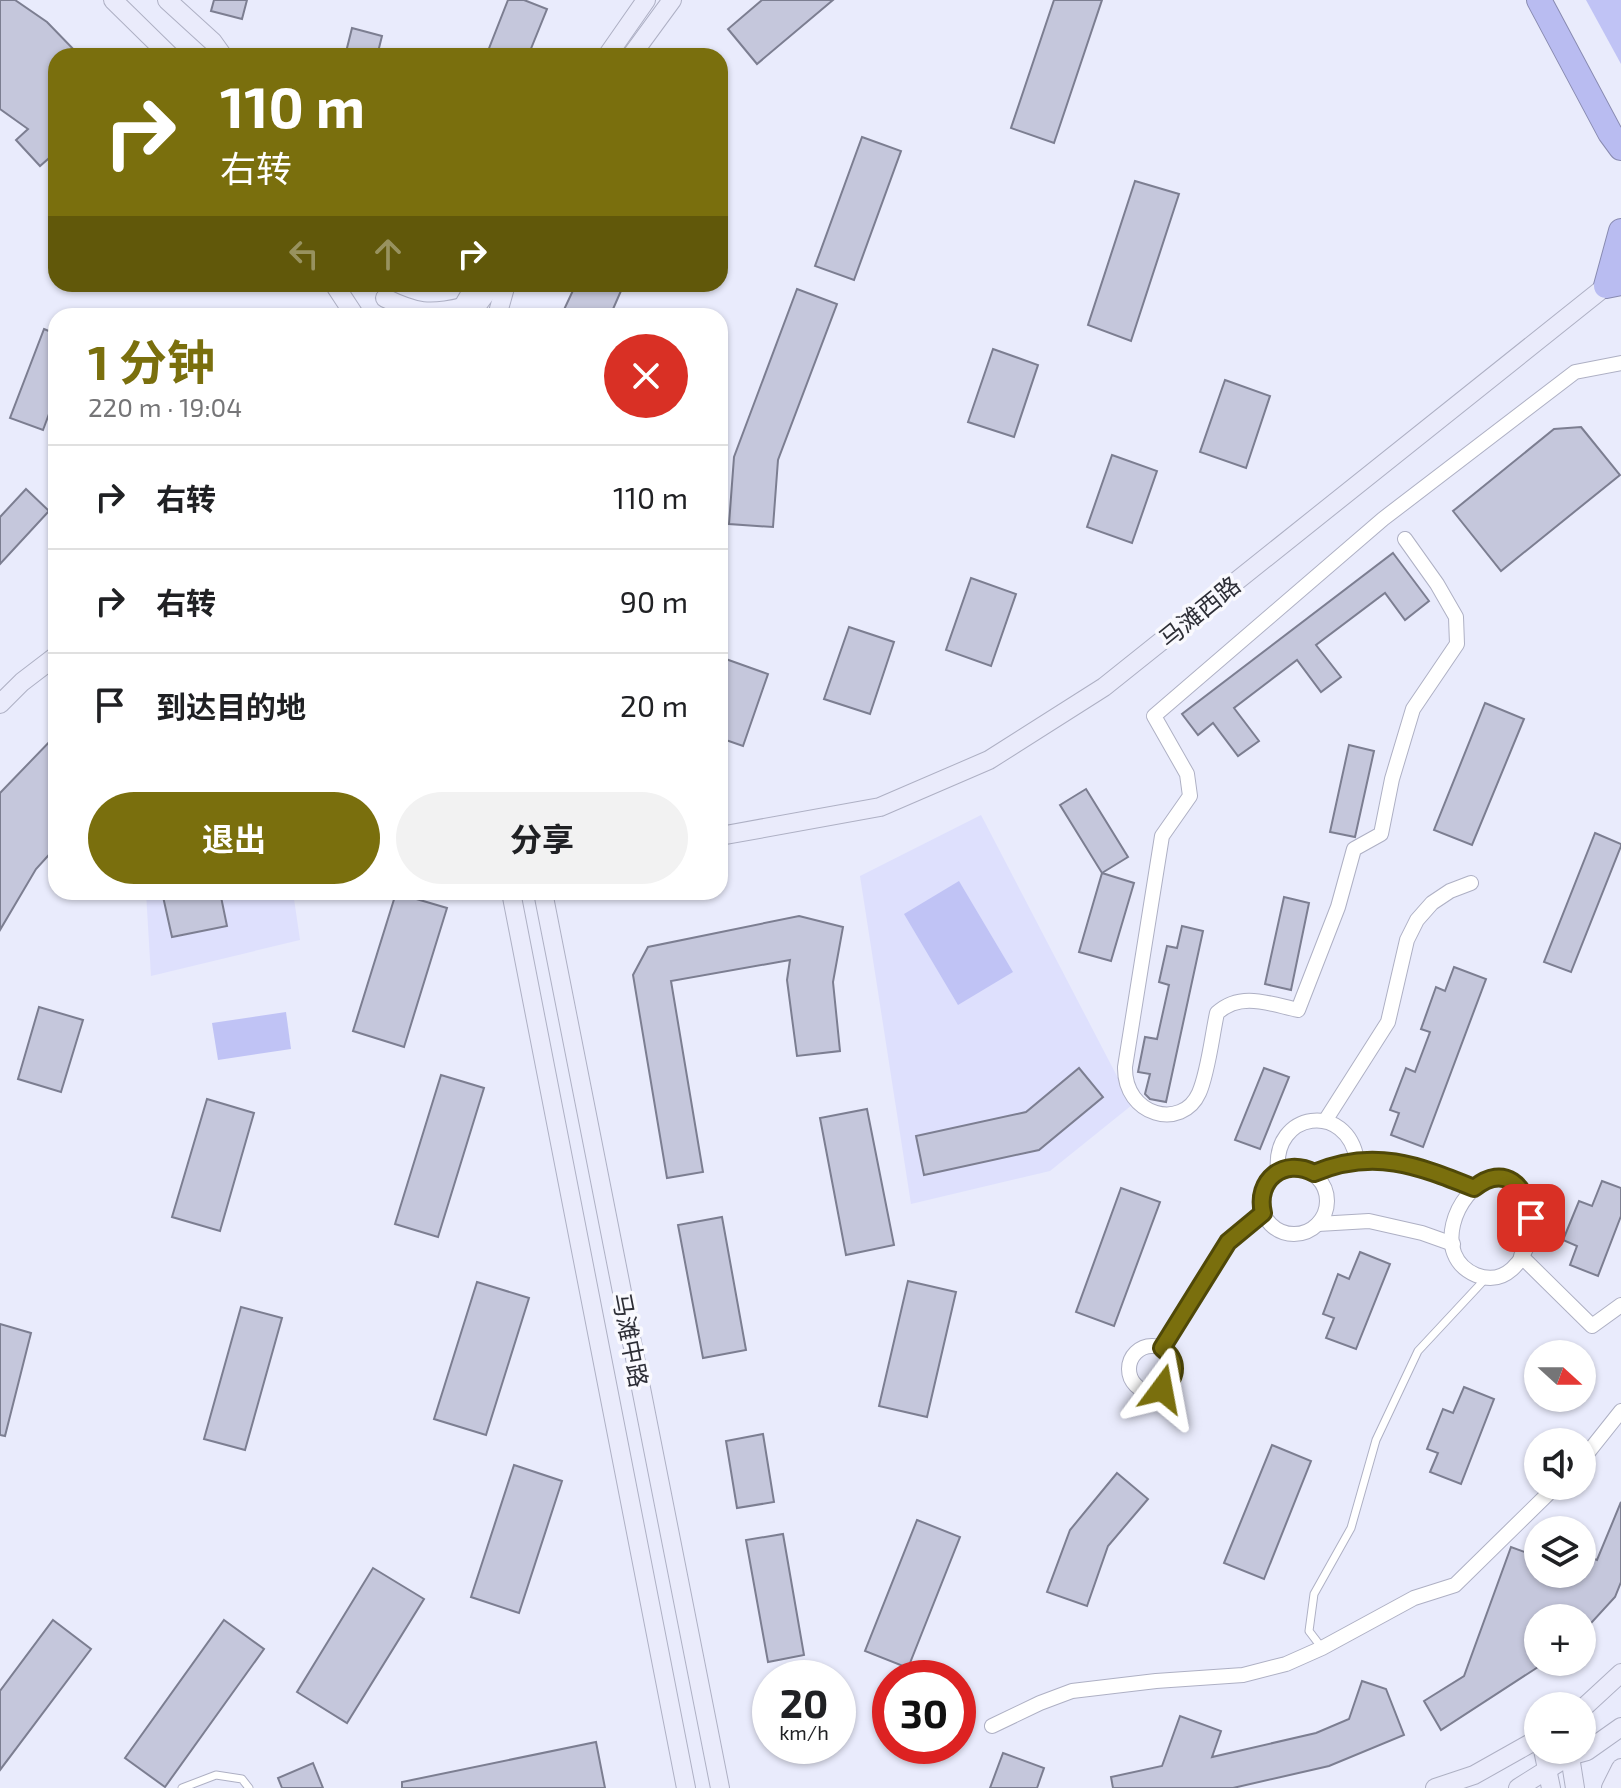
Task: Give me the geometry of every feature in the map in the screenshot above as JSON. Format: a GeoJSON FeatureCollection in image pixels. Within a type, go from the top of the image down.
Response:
{"type":"FeatureCollection","features":[{"type":"Feature","properties":{"kind":"highway"},"geometry":{"type":"LineString","coordinates":[[1539,0],[1621,148]]}},
{"type":"Feature","properties":{"kind":"highway"},"geometry":{"type":"LineString","coordinates":[[1557,0],[1621,122]]}},
{"type":"Feature","properties":{"kind":"highway"},"geometry":{"type":"LineString","coordinates":[[1616,281],[1621,231]]}},
{"type":"Feature","properties":{"kind":"main road"},"geometry":{"type":"LineString","coordinates":[[113,0],[162,48]]}},
{"type":"Feature","properties":{"kind":"main road"},"geometry":{"type":"LineString","coordinates":[[167,0],[217,48]]}},
{"type":"Feature","properties":{"kind":"main road"},"geometry":{"type":"LineString","coordinates":[[613,48],[646,0]]}},
{"type":"Feature","properties":{"kind":"main road"},"geometry":{"type":"LineString","coordinates":[[637,48],[672,0]]}},
{"type":"Feature","properties":{"kind":"main road","name":"马滩西路"},"geometry":{"type":"LineString","coordinates":[[728,835],[880,807],[989,760],[1104,687],[1616,281]]}},
{"type":"Feature","properties":{"kind":"main road"},"geometry":{"type":"LineString","coordinates":[[382,292],[405,308]]}},
{"type":"Feature","properties":{"kind":"main road"},"geometry":{"type":"LineString","coordinates":[[468,308],[485,292]]}},
{"type":"Feature","properties":{"kind":"main road"},"geometry":{"type":"LineString","coordinates":[[0,704],[48,662]]}},
{"type":"Feature","properties":{"kind":"main road","name":"马滩中路"},"geometry":{"type":"LineString","coordinates":[[513,900],[686,1788]]}},
{"type":"Feature","properties":{"kind":"main road","name":"马滩中路"},"geometry":{"type":"LineString","coordinates":[[545,900],[720,1788]]}},
{"type":"Feature","properties":{"kind":"main road"},"geometry":{"type":"LineString","coordinates":[[1596,1696],[1621,1673]]}},
{"type":"Feature","properties":{"kind":"main road"},"geometry":{"type":"LineString","coordinates":[[1596,1745],[1621,1727]]}},
{"type":"Feature","properties":{"kind":"main road"},"geometry":{"type":"LineString","coordinates":[[1435,1788],[1474,1775],[1524,1747]]}},
{"type":"Feature","properties":{"kind":"main road"},"geometry":{"type":"LineString","coordinates":[[1571,1764],[1575,1788]]}},
{"type":"Feature","properties":{"kind":"main road"},"geometry":{"type":"LineString","coordinates":[[1611,1788],[1621,1768]]}},
{"type":"Feature","properties":{"kind":"main road"},"geometry":{"type":"LineString","coordinates":[[1518,1788],[1549,1779]]}},
{"type":"Feature","properties":{"kind":"street"},"geometry":{"type":"LineString","coordinates":[[1405,539],[1456,617],[1457,644],[1413,709],[1392,779],[1381,834],[1354,849],[1338,907],[1298,1010],[1244,999],[1225,1006],[1217,1013],[1199,1093],[1181,1110],[1157,1114],[1145,1110],[1128,1092],[1124,1080],[1125,1067],[1162,836],[1190,796],[1187,774],[1154,716],[1383,519],[1575,372],[1621,363]]}},
{"type":"Feature","properties":{"kind":"street"},"geometry":{"type":"LineString","coordinates":[[1325,1121],[1388,1022],[1407,940],[1417,920],[1432,903],[1450,891],[1471,883]]}},
{"type":"Feature","properties":{"kind":"street"},"geometry":{"type":"LineString","coordinates":[[1278,1171],[1276,1157],[1280,1144],[1298,1125],[1311,1120],[1338,1126],[1355,1147],[1357,1160]]}},
{"type":"Feature","properties":{"kind":"street"},"geometry":{"type":"LineString","coordinates":[[1314,1173],[1357,1160],[1392,1162],[1440,1174],[1474,1188]]}},
{"type":"Feature","properties":{"kind":"street"},"geometry":{"type":"LineString","coordinates":[[1318,1224],[1328,1198],[1321,1180],[1314,1173],[1296,1167],[1278,1171],[1265,1185],[1261,1203],[1263,1213],[1274,1228],[1283,1232],[1302,1234],[1318,1224],[1369,1221],[1422,1233],[1453,1244]]}},
{"type":"Feature","properties":{"kind":"street"},"geometry":{"type":"LineString","coordinates":[[1501,1178],[1519,1186],[1525,1194],[1531,1218],[1527,1247],[1511,1272],[1487,1277],[1474,1274],[1456,1257],[1452,1228],[1455,1213],[1474,1188],[1481,1182],[1501,1178]]}},
{"type":"Feature","properties":{"kind":"street"},"geometry":{"type":"LineString","coordinates":[[1162,1348],[1228,1242],[1263,1213]]}},
{"type":"Feature","properties":{"kind":"street"},"geometry":{"type":"LineString","coordinates":[[1521,1256],[1592,1326],[1621,1305]]}},
{"type":"Feature","properties":{"kind":"street"},"geometry":{"type":"LineString","coordinates":[[1596,1442],[1621,1411]]}},
{"type":"Feature","properties":{"kind":"street"},"geometry":{"type":"LineString","coordinates":[[992,1726],[1072,1691],[1243,1675],[1286,1664],[1414,1598],[1455,1585],[1542,1500]]}},
{"type":"Feature","properties":{"kind":"lane"},"geometry":{"type":"LineString","coordinates":[[1322,1648],[1309,1631],[1314,1594],[1351,1528],[1376,1440],[1418,1351],[1487,1277]]}},
{"type":"Feature","properties":{"kind":"lane"},"geometry":{"type":"LineString","coordinates":[[182,1788],[216,1775],[242,1779],[249,1788]]}},
{"type":"Feature","properties":{"kind":"shaded area"},"geometry":{"type":"Polygon","coordinates":[[[1586,0],[1621,0],[1621,64],[1586,0]]]}},
{"type":"Feature","properties":{"kind":"shaded area"},"geometry":{"type":"Polygon","coordinates":[[[981,815],[1132,1105],[1050,1171],[911,1204],[860,876],[981,815]]]}},
{"type":"Feature","properties":{"kind":"shaded area"},"geometry":{"type":"Polygon","coordinates":[[[959,881],[1013,972],[958,1005],[904,914],[959,881]]]}},
{"type":"Feature","properties":{"kind":"shaded area"},"geometry":{"type":"Polygon","coordinates":[[[146,900],[294,900],[300,940],[151,976],[146,900]]]}},
{"type":"Feature","properties":{"kind":"shaded area"},"geometry":{"type":"Polygon","coordinates":[[[286,1012],[291,1049],[218,1060],[212,1023],[286,1012]]]}},
{"type":"Feature","properties":{"kind":"building"},"geometry":{"type":"Polygon","coordinates":[[[0,0],[15,0],[47,22],[72,48],[48,48],[48,159],[40,166],[16,140],[28,129],[0,109],[0,0]]]}},
{"type":"Feature","properties":{"kind":"building"},"geometry":{"type":"Polygon","coordinates":[[[214,0],[247,0],[242,19],[211,11],[214,0]]]}},
{"type":"Feature","properties":{"kind":"building"},"geometry":{"type":"Polygon","coordinates":[[[508,0],[524,0],[547,9],[531,48],[489,48],[508,0]]]}},
{"type":"Feature","properties":{"kind":"building"},"geometry":{"type":"Polygon","coordinates":[[[762,0],[833,0],[757,64],[728,29],[762,0]]]}},
{"type":"Feature","properties":{"kind":"building"},"geometry":{"type":"Polygon","coordinates":[[[1054,0],[1102,0],[1054,143],[1011,128],[1054,0]]]}},
{"type":"Feature","properties":{"kind":"building"},"geometry":{"type":"Polygon","coordinates":[[[352,28],[382,36],[379,48],[347,48],[352,28]]]}},
{"type":"Feature","properties":{"kind":"building"},"geometry":{"type":"Polygon","coordinates":[[[862,137],[901,151],[854,280],[815,266],[862,137]]]}},
{"type":"Feature","properties":{"kind":"building"},"geometry":{"type":"Polygon","coordinates":[[[1135,181],[1179,194],[1131,341],[1088,325],[1135,181]]]}},
{"type":"Feature","properties":{"kind":"building"},"geometry":{"type":"Polygon","coordinates":[[[797,289],[837,304],[778,460],[773,527],[729,524],[734,457],[797,289]]]}},
{"type":"Feature","properties":{"kind":"building"},"geometry":{"type":"Polygon","coordinates":[[[572,292],[620,292],[614,308],[565,308],[572,292]]]}},
{"type":"Feature","properties":{"kind":"building"},"geometry":{"type":"Polygon","coordinates":[[[44,329],[48,331],[48,417],[43,430],[10,418],[44,329]]]}},
{"type":"Feature","properties":{"kind":"building"},"geometry":{"type":"Polygon","coordinates":[[[993,349],[1038,365],[1014,437],[968,422],[993,349]]]}},
{"type":"Feature","properties":{"kind":"building"},"geometry":{"type":"Polygon","coordinates":[[[1225,380],[1270,396],[1246,468],[1200,452],[1225,380]]]}},
{"type":"Feature","properties":{"kind":"building"},"geometry":{"type":"Polygon","coordinates":[[[1581,427],[1620,475],[1501,571],[1453,511],[1554,429],[1581,427]]]}},
{"type":"Feature","properties":{"kind":"building"},"geometry":{"type":"Polygon","coordinates":[[[1112,455],[1157,471],[1132,543],[1087,527],[1112,455]]]}},
{"type":"Feature","properties":{"kind":"building"},"geometry":{"type":"Polygon","coordinates":[[[26,489],[48,510],[0,564],[0,517],[26,489]]]}},
{"type":"Feature","properties":{"kind":"building"},"geometry":{"type":"Polygon","coordinates":[[[1393,553],[1429,601],[1405,620],[1385,593],[1316,645],[1341,677],[1321,692],[1297,660],[1234,708],[1259,741],[1238,756],[1213,723],[1198,735],[1182,714],[1393,553]]]}},
{"type":"Feature","properties":{"kind":"building"},"geometry":{"type":"Polygon","coordinates":[[[971,578],[1016,594],[991,666],[946,650],[971,578]]]}},
{"type":"Feature","properties":{"kind":"building"},"geometry":{"type":"Polygon","coordinates":[[[849,627],[894,642],[870,714],[824,699],[849,627]]]}},
{"type":"Feature","properties":{"kind":"building"},"geometry":{"type":"Polygon","coordinates":[[[728,660],[768,674],[743,746],[728,741],[728,660]]]}},
{"type":"Feature","properties":{"kind":"building"},"geometry":{"type":"Polygon","coordinates":[[[1485,703],[1524,719],[1472,845],[1434,830],[1485,703]]]}},
{"type":"Feature","properties":{"kind":"building"},"geometry":{"type":"Polygon","coordinates":[[[48,743],[48,856],[36,869],[0,930],[0,793],[48,743]]]}},
{"type":"Feature","properties":{"kind":"building"},"geometry":{"type":"Polygon","coordinates":[[[1349,745],[1374,751],[1355,837],[1330,832],[1349,745]]]}},
{"type":"Feature","properties":{"kind":"building"},"geometry":{"type":"Polygon","coordinates":[[[1086,789],[1128,857],[1102,873],[1060,805],[1086,789]]]}},
{"type":"Feature","properties":{"kind":"building"},"geometry":{"type":"Polygon","coordinates":[[[1595,833],[1621,846],[1571,972],[1544,962],[1595,833]]]}},
{"type":"Feature","properties":{"kind":"building"},"geometry":{"type":"Polygon","coordinates":[[[1102,873],[1134,883],[1111,961],[1079,952],[1102,873]]]}},
{"type":"Feature","properties":{"kind":"building"},"geometry":{"type":"Polygon","coordinates":[[[1284,897],[1309,903],[1291,990],[1265,984],[1284,897]]]}},
{"type":"Feature","properties":{"kind":"building"},"geometry":{"type":"Polygon","coordinates":[[[164,900],[222,900],[227,926],[172,937],[164,900]]]}},
{"type":"Feature","properties":{"kind":"building"},"geometry":{"type":"Polygon","coordinates":[[[394,900],[420,900],[447,908],[404,1047],[353,1031],[394,900]]]}},
{"type":"Feature","properties":{"kind":"building"},"geometry":{"type":"Polygon","coordinates":[[[799,916],[843,927],[833,982],[840,1051],[797,1056],[787,980],[790,960],[671,981],[703,1172],[667,1178],[633,975],[648,947],[799,916]]]}},
{"type":"Feature","properties":{"kind":"building"},"geometry":{"type":"Polygon","coordinates":[[[1182,926],[1203,931],[1166,1102],[1150,1099],[1145,1094],[1150,1074],[1138,1072],[1145,1037],[1157,1039],[1169,985],[1159,982],[1167,946],[1177,948],[1182,926]]]}},
{"type":"Feature","properties":{"kind":"building"},"geometry":{"type":"Polygon","coordinates":[[[1454,967],[1486,979],[1423,1147],[1391,1135],[1399,1113],[1390,1110],[1406,1068],[1415,1072],[1430,1032],[1421,1029],[1436,987],[1445,991],[1454,967]]]}},
{"type":"Feature","properties":{"kind":"building"},"geometry":{"type":"Polygon","coordinates":[[[39,1007],[83,1020],[61,1092],[18,1079],[39,1007]]]}},
{"type":"Feature","properties":{"kind":"building"},"geometry":{"type":"Polygon","coordinates":[[[1079,1068],[1103,1097],[1039,1150],[924,1175],[916,1136],[1026,1112],[1079,1068]]]}},
{"type":"Feature","properties":{"kind":"building"},"geometry":{"type":"Polygon","coordinates":[[[1264,1068],[1289,1077],[1260,1149],[1235,1140],[1264,1068]]]}},
{"type":"Feature","properties":{"kind":"building"},"geometry":{"type":"Polygon","coordinates":[[[441,1075],[484,1088],[438,1237],[395,1224],[441,1075]]]}},
{"type":"Feature","properties":{"kind":"building"},"geometry":{"type":"Polygon","coordinates":[[[207,1099],[254,1113],[220,1231],[172,1217],[207,1099]]]}},
{"type":"Feature","properties":{"kind":"building"},"geometry":{"type":"Polygon","coordinates":[[[867,1109],[894,1245],[846,1255],[820,1118],[867,1109]]]}},
{"type":"Feature","properties":{"kind":"building"},"geometry":{"type":"Polygon","coordinates":[[[1602,1181],[1621,1188],[1621,1216],[1598,1276],[1570,1265],[1577,1246],[1563,1240],[1579,1201],[1592,1206],[1602,1181]]]}},
{"type":"Feature","properties":{"kind":"building"},"geometry":{"type":"Polygon","coordinates":[[[1121,1188],[1160,1202],[1114,1326],[1076,1312],[1121,1188]]]}},
{"type":"Feature","properties":{"kind":"building"},"geometry":{"type":"Polygon","coordinates":[[[722,1217],[746,1350],[703,1358],[678,1225],[722,1217]]]}},
{"type":"Feature","properties":{"kind":"building"},"geometry":{"type":"Polygon","coordinates":[[[1360,1252],[1390,1264],[1356,1349],[1326,1338],[1334,1318],[1323,1314],[1338,1274],[1349,1279],[1360,1252]]]}},
{"type":"Feature","properties":{"kind":"building"},"geometry":{"type":"Polygon","coordinates":[[[908,1281],[956,1292],[927,1417],[879,1406],[908,1281]]]}},
{"type":"Feature","properties":{"kind":"building"},"geometry":{"type":"Polygon","coordinates":[[[477,1282],[529,1298],[486,1435],[434,1419],[477,1282]]]}},
{"type":"Feature","properties":{"kind":"building"},"geometry":{"type":"Polygon","coordinates":[[[241,1307],[282,1318],[245,1450],[204,1439],[241,1307]]]}},
{"type":"Feature","properties":{"kind":"building"},"geometry":{"type":"Polygon","coordinates":[[[0,1324],[31,1333],[5,1436],[0,1435],[0,1324]]]}},
{"type":"Feature","properties":{"kind":"building"},"geometry":{"type":"Polygon","coordinates":[[[1464,1387],[1494,1399],[1461,1484],[1430,1472],[1438,1453],[1427,1449],[1443,1409],[1453,1413],[1464,1387]]]}},
{"type":"Feature","properties":{"kind":"building"},"geometry":{"type":"Polygon","coordinates":[[[763,1434],[774,1502],[737,1508],[726,1441],[763,1434]]]}},
{"type":"Feature","properties":{"kind":"building"},"geometry":{"type":"Polygon","coordinates":[[[1272,1445],[1311,1461],[1264,1579],[1224,1563],[1272,1445]]]}},
{"type":"Feature","properties":{"kind":"building"},"geometry":{"type":"Polygon","coordinates":[[[514,1465],[562,1481],[519,1613],[471,1597],[514,1465]]]}},
{"type":"Feature","properties":{"kind":"building"},"geometry":{"type":"Polygon","coordinates":[[[1117,1473],[1148,1499],[1108,1546],[1087,1606],[1047,1592],[1070,1530],[1117,1473]]]}},
{"type":"Feature","properties":{"kind":"building"},"geometry":{"type":"Polygon","coordinates":[[[1621,1502],[1621,1582],[1615,1597],[1596,1618],[1596,1604],[1524,1604],[1524,1676],[1441,1730],[1424,1701],[1464,1676],[1511,1547],[1524,1552],[1524,1588],[1596,1588],[1597,1560],[1621,1502]]]}},
{"type":"Feature","properties":{"kind":"building"},"geometry":{"type":"Polygon","coordinates":[[[917,1520],[960,1537],[911,1660],[888,1660],[865,1651],[917,1520]]]}},
{"type":"Feature","properties":{"kind":"building"},"geometry":{"type":"Polygon","coordinates":[[[783,1534],[804,1655],[768,1660],[746,1540],[783,1534]]]}},
{"type":"Feature","properties":{"kind":"building"},"geometry":{"type":"Polygon","coordinates":[[[373,1568],[424,1599],[347,1723],[297,1692],[373,1568]]]}},
{"type":"Feature","properties":{"kind":"building"},"geometry":{"type":"Polygon","coordinates":[[[53,1620],[91,1649],[0,1770],[0,1691],[53,1620]]]}},
{"type":"Feature","properties":{"kind":"building"},"geometry":{"type":"Polygon","coordinates":[[[224,1620],[264,1649],[165,1787],[125,1758],[224,1620]]]}},
{"type":"Feature","properties":{"kind":"building"},"geometry":{"type":"Polygon","coordinates":[[[1362,1681],[1386,1689],[1404,1735],[1329,1766],[1233,1788],[1113,1788],[1111,1777],[1162,1766],[1180,1716],[1221,1731],[1212,1757],[1316,1733],[1349,1719],[1362,1681]]]}},
{"type":"Feature","properties":{"kind":"building"},"geometry":{"type":"Polygon","coordinates":[[[596,1742],[605,1788],[402,1788],[402,1782],[596,1742]]]}},
{"type":"Feature","properties":{"kind":"building"},"geometry":{"type":"Polygon","coordinates":[[[1003,1753],[1044,1768],[1037,1788],[990,1788],[1003,1753]]]}},
{"type":"Feature","properties":{"kind":"building"},"geometry":{"type":"Polygon","coordinates":[[[313,1763],[323,1788],[282,1788],[278,1778],[313,1763]]]}},
{"type":"Feature","properties":{"kind":"route"},"geometry":{"type":"LineString","coordinates":[[1162,1389],[1168,1385],[1174,1372],[1172,1358],[1162,1348],[1228,1242],[1263,1213],[1261,1194],[1270,1177],[1278,1171],[1296,1167],[1314,1173],[1339,1163],[1365,1159],[1440,1174],[1474,1188],[1491,1178],[1501,1178],[1519,1186],[1529,1203],[1531,1218]]}}]}
